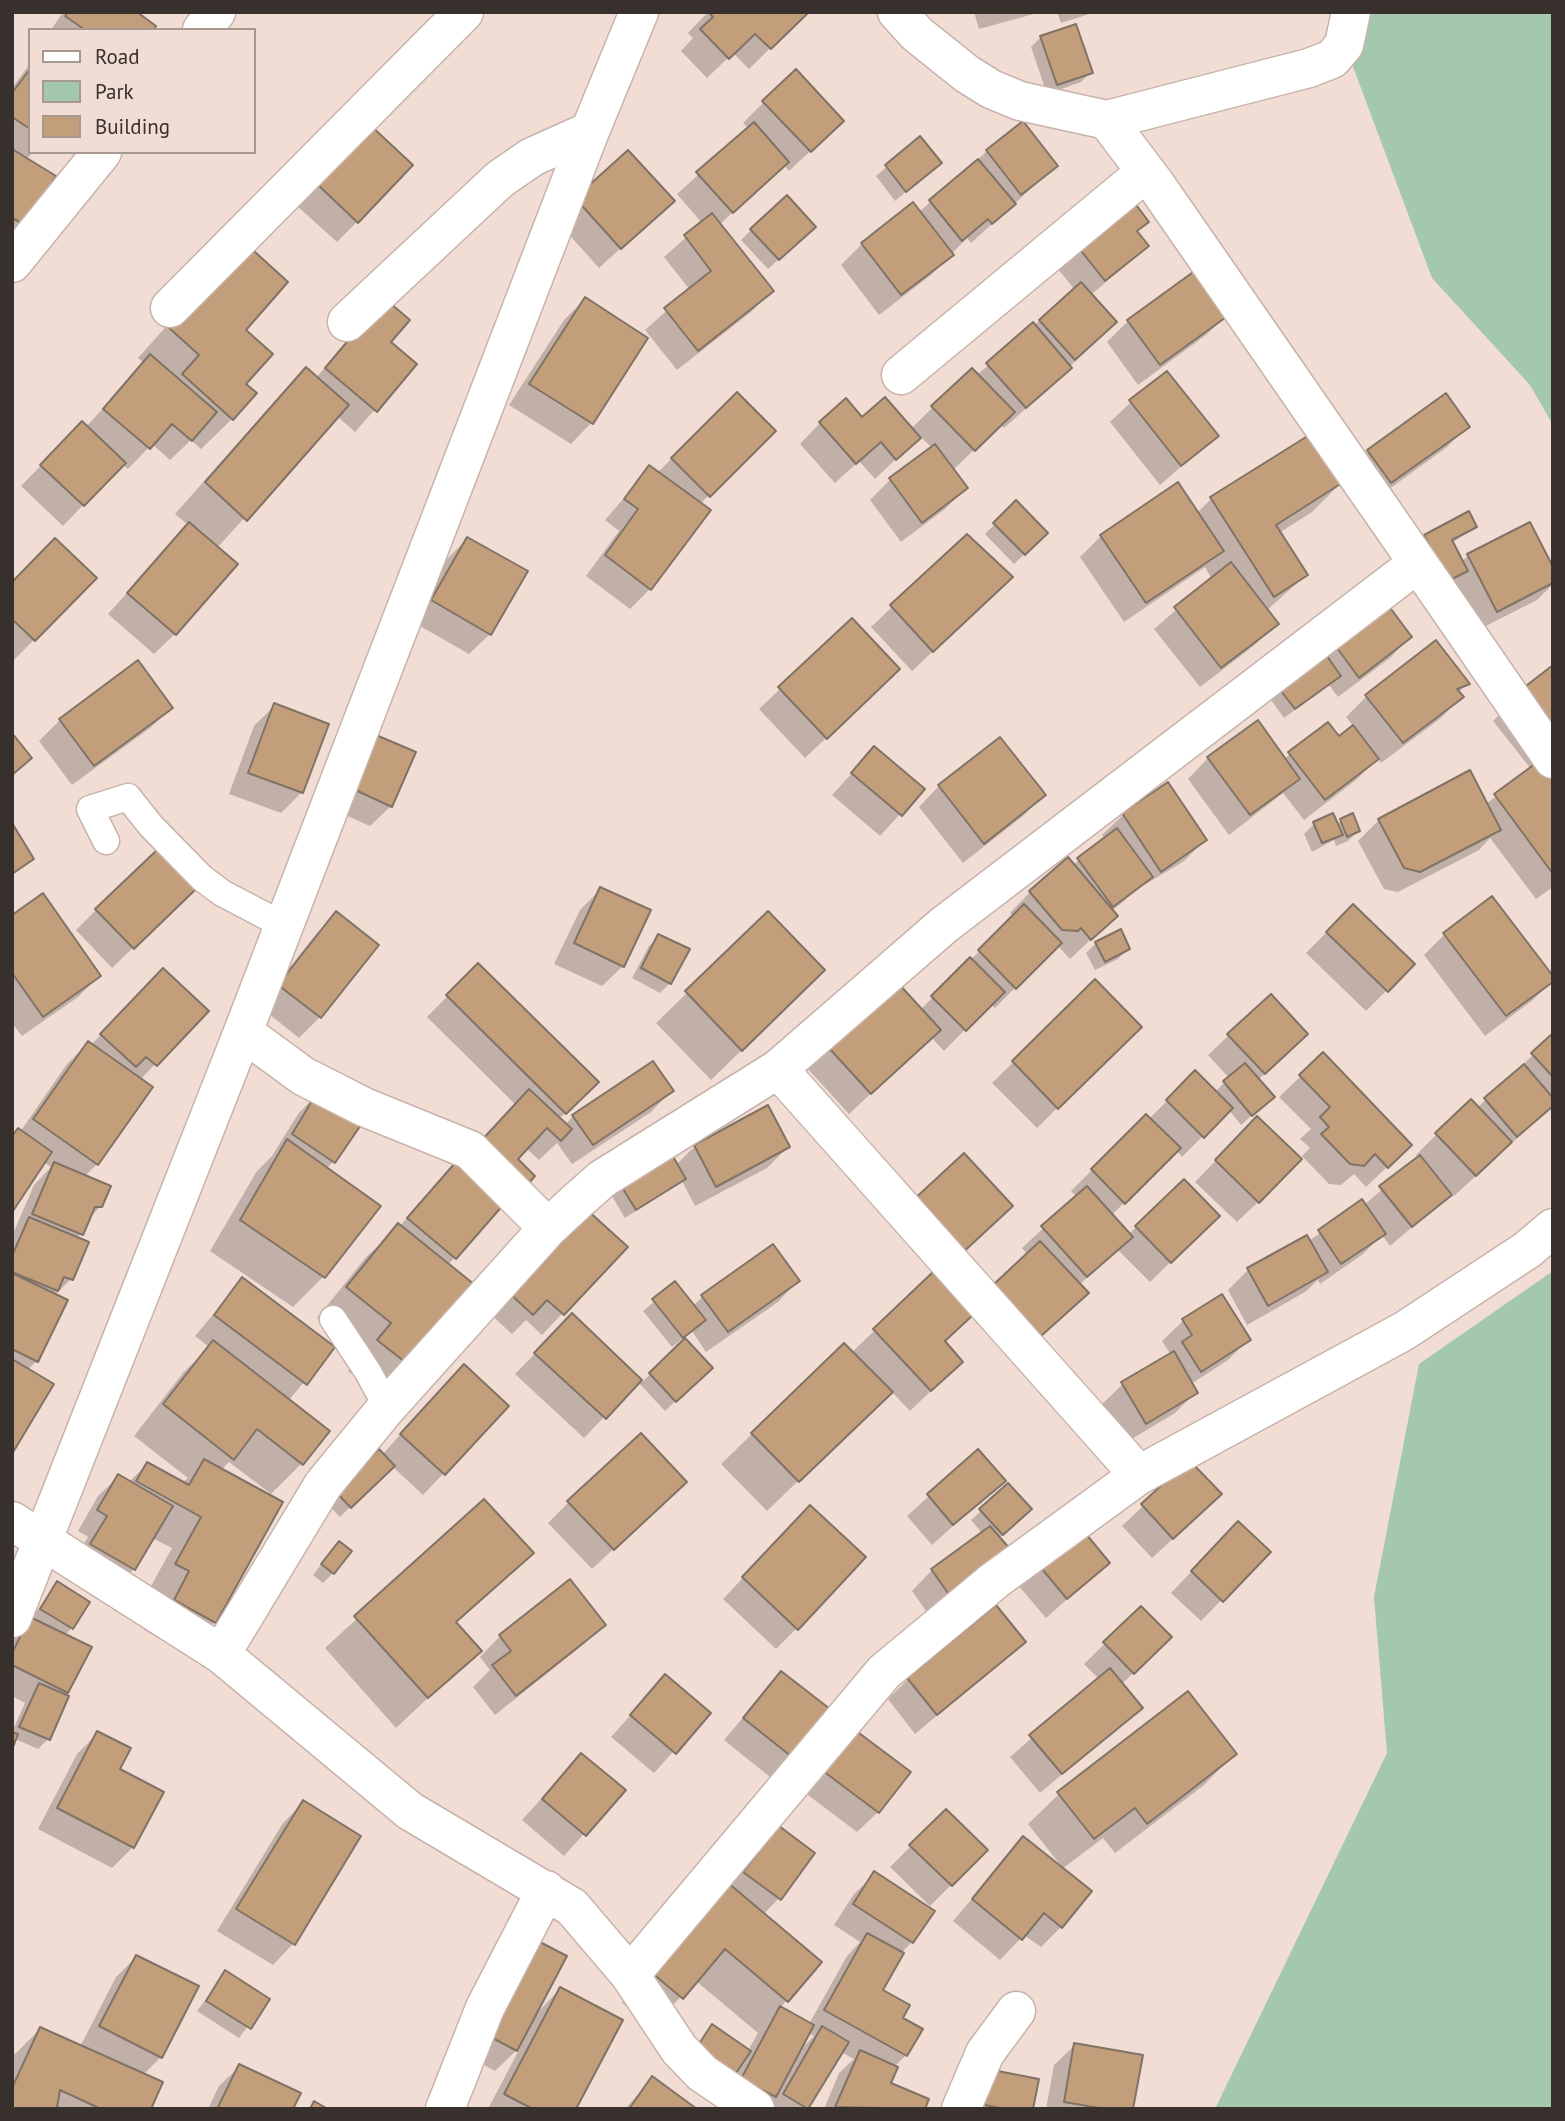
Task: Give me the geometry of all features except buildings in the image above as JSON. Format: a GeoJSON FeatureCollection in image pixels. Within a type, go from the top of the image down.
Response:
{"type":"FeatureCollection","features":[{"type":"Feature","properties":{"kind":"street"},"geometry":{"type":"LineString","coordinates":[[204,28],[216,12]]}},
{"type":"Feature","properties":{"kind":"street"},"geometry":{"type":"LineString","coordinates":[[170,308],[464,12]]}},
{"type":"Feature","properties":{"kind":"street"},"geometry":{"type":"LineString","coordinates":[[12,1618],[28,1531],[243,1032],[590,131],[639,12]]}},
{"type":"Feature","properties":{"kind":"street"},"geometry":{"type":"LineString","coordinates":[[897,12],[927,42],[991,89],[1020,101],[1107,120],[1309,68],[1332,59],[1344,45],[1351,12]]}},
{"type":"Feature","properties":{"kind":"street"},"geometry":{"type":"LineString","coordinates":[[1107,120],[1146,172],[1553,759]]}},
{"type":"Feature","properties":{"kind":"street"},"geometry":{"type":"LineString","coordinates":[[347,322],[499,179],[532,157],[590,131]]}},
{"type":"Feature","properties":{"kind":"street"},"geometry":{"type":"LineString","coordinates":[[12,263],[100,154]]}},
{"type":"Feature","properties":{"kind":"street"},"geometry":{"type":"LineString","coordinates":[[901,375],[1146,172]]}},
{"type":"Feature","properties":{"kind":"street"},"geometry":{"type":"LineString","coordinates":[[221,1654],[323,1485],[387,1407],[548,1228],[602,1179],[778,1069],[944,925],[1418,563]]}},
{"type":"Feature","properties":{"kind":"street"},"geometry":{"type":"LineString","coordinates":[[243,1032],[303,1076],[364,1107],[470,1150],[548,1228]]}},
{"type":"Feature","properties":{"kind":"street"},"geometry":{"type":"LineString","coordinates":[[778,1069],[1139,1475]]}},
{"type":"Feature","properties":{"kind":"street"},"geometry":{"type":"LineString","coordinates":[[630,1975],[858,1699],[884,1672],[995,1580],[1139,1475],[1404,1331],[1527,1250],[1553,1228]]}},
{"type":"Feature","properties":{"kind":"street"},"geometry":{"type":"LineString","coordinates":[[28,1531],[221,1654],[410,1811],[572,1907],[630,1975],[679,2049],[702,2073],[755,2109]]}},
{"type":"Feature","properties":{"kind":"street"},"geometry":{"type":"LineString","coordinates":[[444,2109],[485,2008],[546,1891]]}},
{"type":"Feature","properties":{"kind":"street"},"geometry":{"type":"LineString","coordinates":[[961,2109],[985,2053],[1016,2011]]}},
{"type":"Feature","properties":{"kind":"lane"},"geometry":{"type":"LineString","coordinates":[[106,841],[90,809],[128,797],[151,826],[202,878],[222,893],[283,926]]}},
{"type":"Feature","properties":{"kind":"lane"},"geometry":{"type":"LineString","coordinates":[[333,1319],[368,1372],[387,1407]]}},
{"type":"Feature","properties":{"kind":"green space"},"geometry":{"type":"Polygon","coordinates":[[[1364,12],[1553,12],[1553,425],[1530,385],[1432,278],[1352,64],[1364,12]]]}},
{"type":"Feature","properties":{"kind":"green space"},"geometry":{"type":"Polygon","coordinates":[[[1553,1271],[1553,2109],[1215,2109],[1387,1753],[1374,1597],[1419,1364],[1553,1271]]]}}]}
